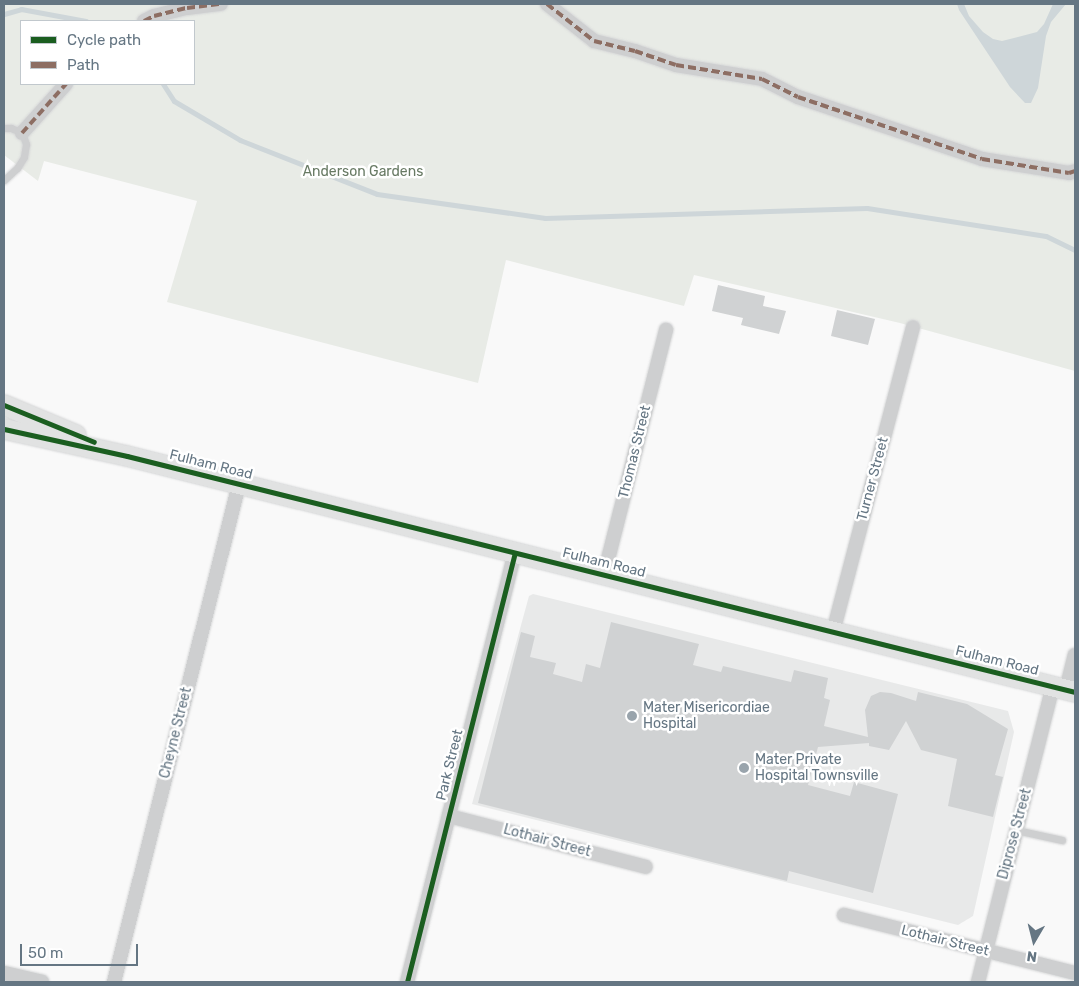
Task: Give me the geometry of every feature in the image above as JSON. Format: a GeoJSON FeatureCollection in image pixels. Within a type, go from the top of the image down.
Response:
{"type":"FeatureCollection","features":[{"type":"Feature","properties":{"kind":"street"},"geometry":{"type":"LineString","coordinates":[[146,20],[154,16],[187,8],[220,4]]}},
{"type":"Feature","properties":{"kind":"street"},"geometry":{"type":"LineString","coordinates":[[547,4],[594,41],[676,65],[762,79],[798,97],[982,159],[1069,173],[1075,171]]}},
{"type":"Feature","properties":{"kind":"street"},"geometry":{"type":"LineString","coordinates":[[22,133],[65,85]]}},
{"type":"Feature","properties":{"kind":"street","name":"Turner Street"},"geometry":{"type":"LineString","coordinates":[[833,632],[914,327]]}},
{"type":"Feature","properties":{"kind":"street","name":"Thomas Street"},"geometry":{"type":"LineString","coordinates":[[604,574],[666,330]]}},
{"type":"Feature","properties":{"kind":"street","name":"Fulham Road"},"geometry":{"type":"LineString","coordinates":[[4,405],[127,456]]}},
{"type":"Feature","properties":{"kind":"street","name":"Fulham Road"},"geometry":{"type":"LineString","coordinates":[[4,428],[127,456],[1065,690]]}},
{"type":"Feature","properties":{"kind":"street","name":"Cheyne Street"},"geometry":{"type":"LineString","coordinates":[[114,982],[239,484]]}},
{"type":"Feature","properties":{"kind":"street","name":"Park Street"},"geometry":{"type":"LineString","coordinates":[[407,982],[515,553]]}},
{"type":"Feature","properties":{"kind":"street","name":"Diprose Street"},"geometry":{"type":"LineString","coordinates":[[978,982],[1016,830],[1065,690],[1075,655]]}},
{"type":"Feature","properties":{"kind":"street","name":"Lothair Street"},"geometry":{"type":"LineString","coordinates":[[449,816],[646,867]]}},
{"type":"Feature","properties":{"kind":"street","name":"Lothair Street"},"geometry":{"type":"LineString","coordinates":[[844,915],[1075,973]]}},
{"type":"Feature","properties":{"kind":"street"},"geometry":{"type":"LineString","coordinates":[[4,973],[42,982]]}},
{"type":"Feature","properties":{"kind":"lane"},"geometry":{"type":"LineString","coordinates":[[4,128],[11,128],[22,133],[26,144],[24,157],[17,168],[4,180]]}},
{"type":"Feature","properties":{"kind":"lane"},"geometry":{"type":"LineString","coordinates":[[1016,830],[1062,840]]}},
{"type":"Feature","properties":{"kind":"shaded area"},"geometry":{"type":"Polygon","coordinates":[[[957,4],[964,4],[969,16],[983,32],[993,39],[1002,41],[1037,32],[1044,24],[1053,4],[1066,4],[1051,22],[1046,36],[1038,88],[1031,103],[1025,103],[1010,87],[959,10],[957,4]]]}},
{"type":"Feature","properties":{"kind":"shaded area","name":"Mater Private Hospital Townsville"},"geometry":{"type":"Polygon","coordinates":[[[533,594],[1008,711],[1014,732],[973,916],[958,925],[472,804],[529,596],[533,594]]]}},
{"type":"Feature","properties":{"kind":"green space","name":"Anderson Gardens"},"geometry":{"type":"Polygon","coordinates":[[[4,4],[1075,4],[1075,371],[900,323],[694,275],[684,306],[506,260],[478,383],[167,302],[197,201],[44,161],[38,181],[4,155],[4,4]]]}},
{"type":"Feature","properties":{"kind":"building"},"geometry":{"type":"Polygon","coordinates":[[[718,285],[765,296],[763,306],[786,311],[779,334],[741,325],[743,318],[712,311],[718,285]]]}},
{"type":"Feature","properties":{"kind":"building"},"geometry":{"type":"Polygon","coordinates":[[[837,310],[875,319],[868,345],[831,336],[837,310]]]}},
{"type":"Feature","properties":{"kind":"building","name":"Mater Private Hospital Townsville"},"geometry":{"type":"Polygon","coordinates":[[[611,622],[699,644],[693,665],[721,672],[723,666],[791,682],[794,670],[828,678],[824,698],[830,700],[824,726],[868,737],[865,710],[871,696],[880,692],[891,693],[916,701],[918,692],[967,704],[1008,729],[995,775],[1003,777],[993,817],[948,806],[957,759],[921,750],[906,721],[889,750],[869,746],[869,743],[818,747],[808,785],[850,796],[854,782],[898,794],[873,893],[789,871],[787,881],[478,803],[521,632],[535,636],[530,657],[556,663],[553,674],[582,682],[586,664],[600,668],[611,622]]]}},
{"type":"Feature","properties":{"kind":"waterway"},"geometry":{"type":"LineString","coordinates":[[4,14],[21,9],[81,20]]}},
{"type":"Feature","properties":{"kind":"waterway"},"geometry":{"type":"LineString","coordinates":[[164,85],[174,101],[240,140],[377,194],[545,218],[867,208],[1046,236],[1075,250]]}},
{"type":"Feature","properties":{"kind":"marked path"},"geometry":{"type":"LineString","coordinates":[[146,20],[154,16],[187,8],[221,4]]}},
{"type":"Feature","properties":{"kind":"marked path"},"geometry":{"type":"LineString","coordinates":[[547,4],[594,41],[635,51],[676,65],[762,79],[798,97],[982,159],[1069,173],[1075,171]]}},
{"type":"Feature","properties":{"kind":"marked path"},"geometry":{"type":"LineString","coordinates":[[22,133],[65,85]]}},
{"type":"Feature","properties":{"kind":"cycle path"},"geometry":{"type":"LineString","coordinates":[[4,405],[94,442]]}},
{"type":"Feature","properties":{"kind":"cycle path"},"geometry":{"type":"LineString","coordinates":[[4,429],[127,456],[1075,692]]}},
{"type":"Feature","properties":{"kind":"cycle path"},"geometry":{"type":"LineString","coordinates":[[407,982],[515,553]]}},
{"type":"Feature","properties":{"kind":"place","name":"Mater Misericordiae Hospital"},"geometry":{"type":"Point","coordinates":[632,716]}},
{"type":"Feature","properties":{"kind":"place","name":"Mater Private Hospital Townsville"},"geometry":{"type":"Point","coordinates":[744,768]}}]}
